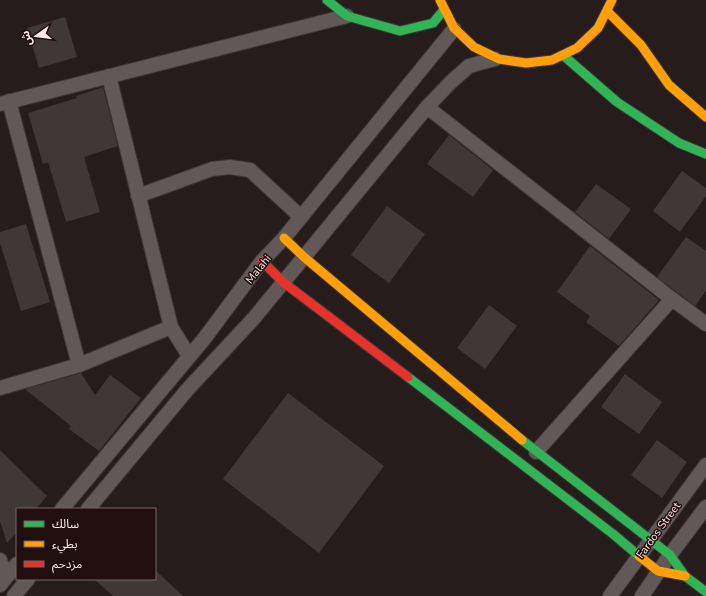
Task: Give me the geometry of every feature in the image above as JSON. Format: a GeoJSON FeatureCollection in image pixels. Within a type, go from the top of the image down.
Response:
{"type":"FeatureCollection","features":[{"type":"Feature","properties":{"kind":"street"},"geometry":{"type":"LineString","coordinates":[[327,0],[347,16],[400,31],[433,23],[443,11]]}},
{"type":"Feature","properties":{"kind":"street"},"geometry":{"type":"LineString","coordinates":[[440,0],[443,11],[454,29],[472,47],[495,58],[518,64],[542,63],[564,56],[582,45],[597,30],[608,12],[612,0]]}},
{"type":"Feature","properties":{"kind":"street"},"geometry":{"type":"LineString","coordinates":[[608,12],[641,45],[670,85],[706,117]]}},
{"type":"Feature","properties":{"kind":"street"},"geometry":{"type":"LineString","coordinates":[[79,365],[5,102],[347,16]]}},
{"type":"Feature","properties":{"kind":"street","name":"Malahi"},"geometry":{"type":"LineString","coordinates":[[63,508],[188,356],[204,339],[262,261],[284,238],[454,29]]}},
{"type":"Feature","properties":{"kind":"street"},"geometry":{"type":"LineString","coordinates":[[564,56],[617,102],[678,143],[706,154]]}},
{"type":"Feature","properties":{"kind":"street"},"geometry":{"type":"LineString","coordinates":[[89,508],[187,390],[254,318],[427,107],[469,66],[495,58]]}},
{"type":"Feature","properties":{"kind":"street"},"geometry":{"type":"LineString","coordinates":[[109,76],[171,327],[188,356]]}},
{"type":"Feature","properties":{"kind":"street"},"geometry":{"type":"LineString","coordinates":[[427,107],[706,324]]}},
{"type":"Feature","properties":{"kind":"street"},"geometry":{"type":"LineString","coordinates":[[138,196],[212,169],[230,167],[250,170],[301,217]]}},
{"type":"Feature","properties":{"kind":"street"},"geometry":{"type":"LineString","coordinates":[[284,238],[304,257],[536,452],[670,555],[685,576],[706,592]]}},
{"type":"Feature","properties":{"kind":"street"},"geometry":{"type":"LineString","coordinates":[[262,261],[283,282],[607,529],[658,571],[685,576]]}},
{"type":"Feature","properties":{"kind":"street"},"geometry":{"type":"LineString","coordinates":[[536,452],[672,299]]}},
{"type":"Feature","properties":{"kind":"street"},"geometry":{"type":"LineString","coordinates":[[0,388],[79,365],[171,327]]}},
{"type":"Feature","properties":{"kind":"street","name":"Fardos Street"},"geometry":{"type":"LineString","coordinates":[[610,596],[706,465]]}},
{"type":"Feature","properties":{"kind":"street"},"geometry":{"type":"LineString","coordinates":[[642,596],[658,571],[706,507]]}},
{"type":"Feature","properties":{"kind":"street"},"geometry":{"type":"LineString","coordinates":[[0,560],[1,564],[13,569],[0,585]]}},
{"type":"Feature","properties":{"kind":"street"},"geometry":{"type":"LineString","coordinates":[[14,596],[27,580]]}},
{"type":"Feature","properties":{"kind":"building"},"geometry":{"type":"Polygon","coordinates":[[[65,17],[77,57],[39,68],[27,28],[65,17]]]}},
{"type":"Feature","properties":{"kind":"building"},"geometry":{"type":"Polygon","coordinates":[[[103,87],[118,146],[84,157],[100,212],[66,222],[48,162],[43,164],[28,113],[77,98],[76,96],[103,87]]]}},
{"type":"Feature","properties":{"kind":"building"},"geometry":{"type":"Polygon","coordinates":[[[449,135],[493,170],[473,197],[427,164],[449,135]]]}},
{"type":"Feature","properties":{"kind":"building"},"geometry":{"type":"Polygon","coordinates":[[[682,171],[706,188],[706,196],[680,232],[653,211],[682,171]]]}},
{"type":"Feature","properties":{"kind":"building"},"geometry":{"type":"Polygon","coordinates":[[[596,184],[631,209],[609,239],[575,212],[596,184]]]}},
{"type":"Feature","properties":{"kind":"building"},"geometry":{"type":"Polygon","coordinates":[[[387,206],[425,234],[389,283],[351,255],[387,206]]]}},
{"type":"Feature","properties":{"kind":"building"},"geometry":{"type":"Polygon","coordinates":[[[26,224],[50,302],[21,311],[0,243],[0,232],[26,224]]]}},
{"type":"Feature","properties":{"kind":"building"},"geometry":{"type":"Polygon","coordinates":[[[686,237],[706,251],[706,291],[695,306],[657,277],[686,237]]]}},
{"type":"Feature","properties":{"kind":"building"},"geometry":{"type":"Polygon","coordinates":[[[590,246],[659,300],[619,346],[586,322],[590,316],[557,292],[590,246]]]}},
{"type":"Feature","properties":{"kind":"building"},"geometry":{"type":"Polygon","coordinates":[[[489,305],[517,326],[485,369],[457,348],[489,305]]]}},
{"type":"Feature","properties":{"kind":"building"},"geometry":{"type":"Polygon","coordinates":[[[81,373],[95,395],[110,375],[141,398],[99,451],[69,429],[71,426],[25,389],[81,373]]]}},
{"type":"Feature","properties":{"kind":"building"},"geometry":{"type":"Polygon","coordinates":[[[625,374],[662,402],[639,434],[601,407],[625,374]]]}},
{"type":"Feature","properties":{"kind":"building"},"geometry":{"type":"Polygon","coordinates":[[[288,393],[384,466],[319,553],[223,479],[288,393]]]}},
{"type":"Feature","properties":{"kind":"building"},"geometry":{"type":"Polygon","coordinates":[[[657,440],[687,462],[662,498],[631,475],[657,440]]]}},
{"type":"Feature","properties":{"kind":"building"},"geometry":{"type":"Polygon","coordinates":[[[0,450],[47,496],[37,508],[16,508],[16,533],[7,543],[0,521],[0,450]]]}},
{"type":"Feature","properties":{"kind":"building"},"geometry":{"type":"Polygon","coordinates":[[[156,571],[183,596],[113,596],[95,580],[156,580],[156,571]]]}},
{"type":"Feature","properties":{"kind":"traffic: fast"},"geometry":{"type":"LineString","coordinates":[[327,0],[347,16],[400,31],[433,23],[443,11]]}},
{"type":"Feature","properties":{"kind":"traffic: fast"},"geometry":{"type":"LineString","coordinates":[[564,56],[617,102],[679,143],[706,154]]}},
{"type":"Feature","properties":{"kind":"traffic: fast"},"geometry":{"type":"LineString","coordinates":[[408,377],[613,534],[639,556]]}},
{"type":"Feature","properties":{"kind":"traffic: fast"},"geometry":{"type":"LineString","coordinates":[[522,440],[670,555],[685,576],[706,592]]}},
{"type":"Feature","properties":{"kind":"traffic: slow"},"geometry":{"type":"LineString","coordinates":[[440,0],[454,28],[474,47],[499,59],[526,63],[552,60],[577,48],[598,28],[612,0]]}},
{"type":"Feature","properties":{"kind":"traffic: slow"},"geometry":{"type":"LineString","coordinates":[[608,12],[641,45],[669,85],[706,117]]}},
{"type":"Feature","properties":{"kind":"traffic: slow"},"geometry":{"type":"LineString","coordinates":[[284,238],[304,257],[522,440]]}},
{"type":"Feature","properties":{"kind":"traffic: slow"},"geometry":{"type":"LineString","coordinates":[[639,556],[658,571],[685,576]]}},
{"type":"Feature","properties":{"kind":"traffic: jam"},"geometry":{"type":"LineString","coordinates":[[262,261],[283,282],[408,377]]}}]}
